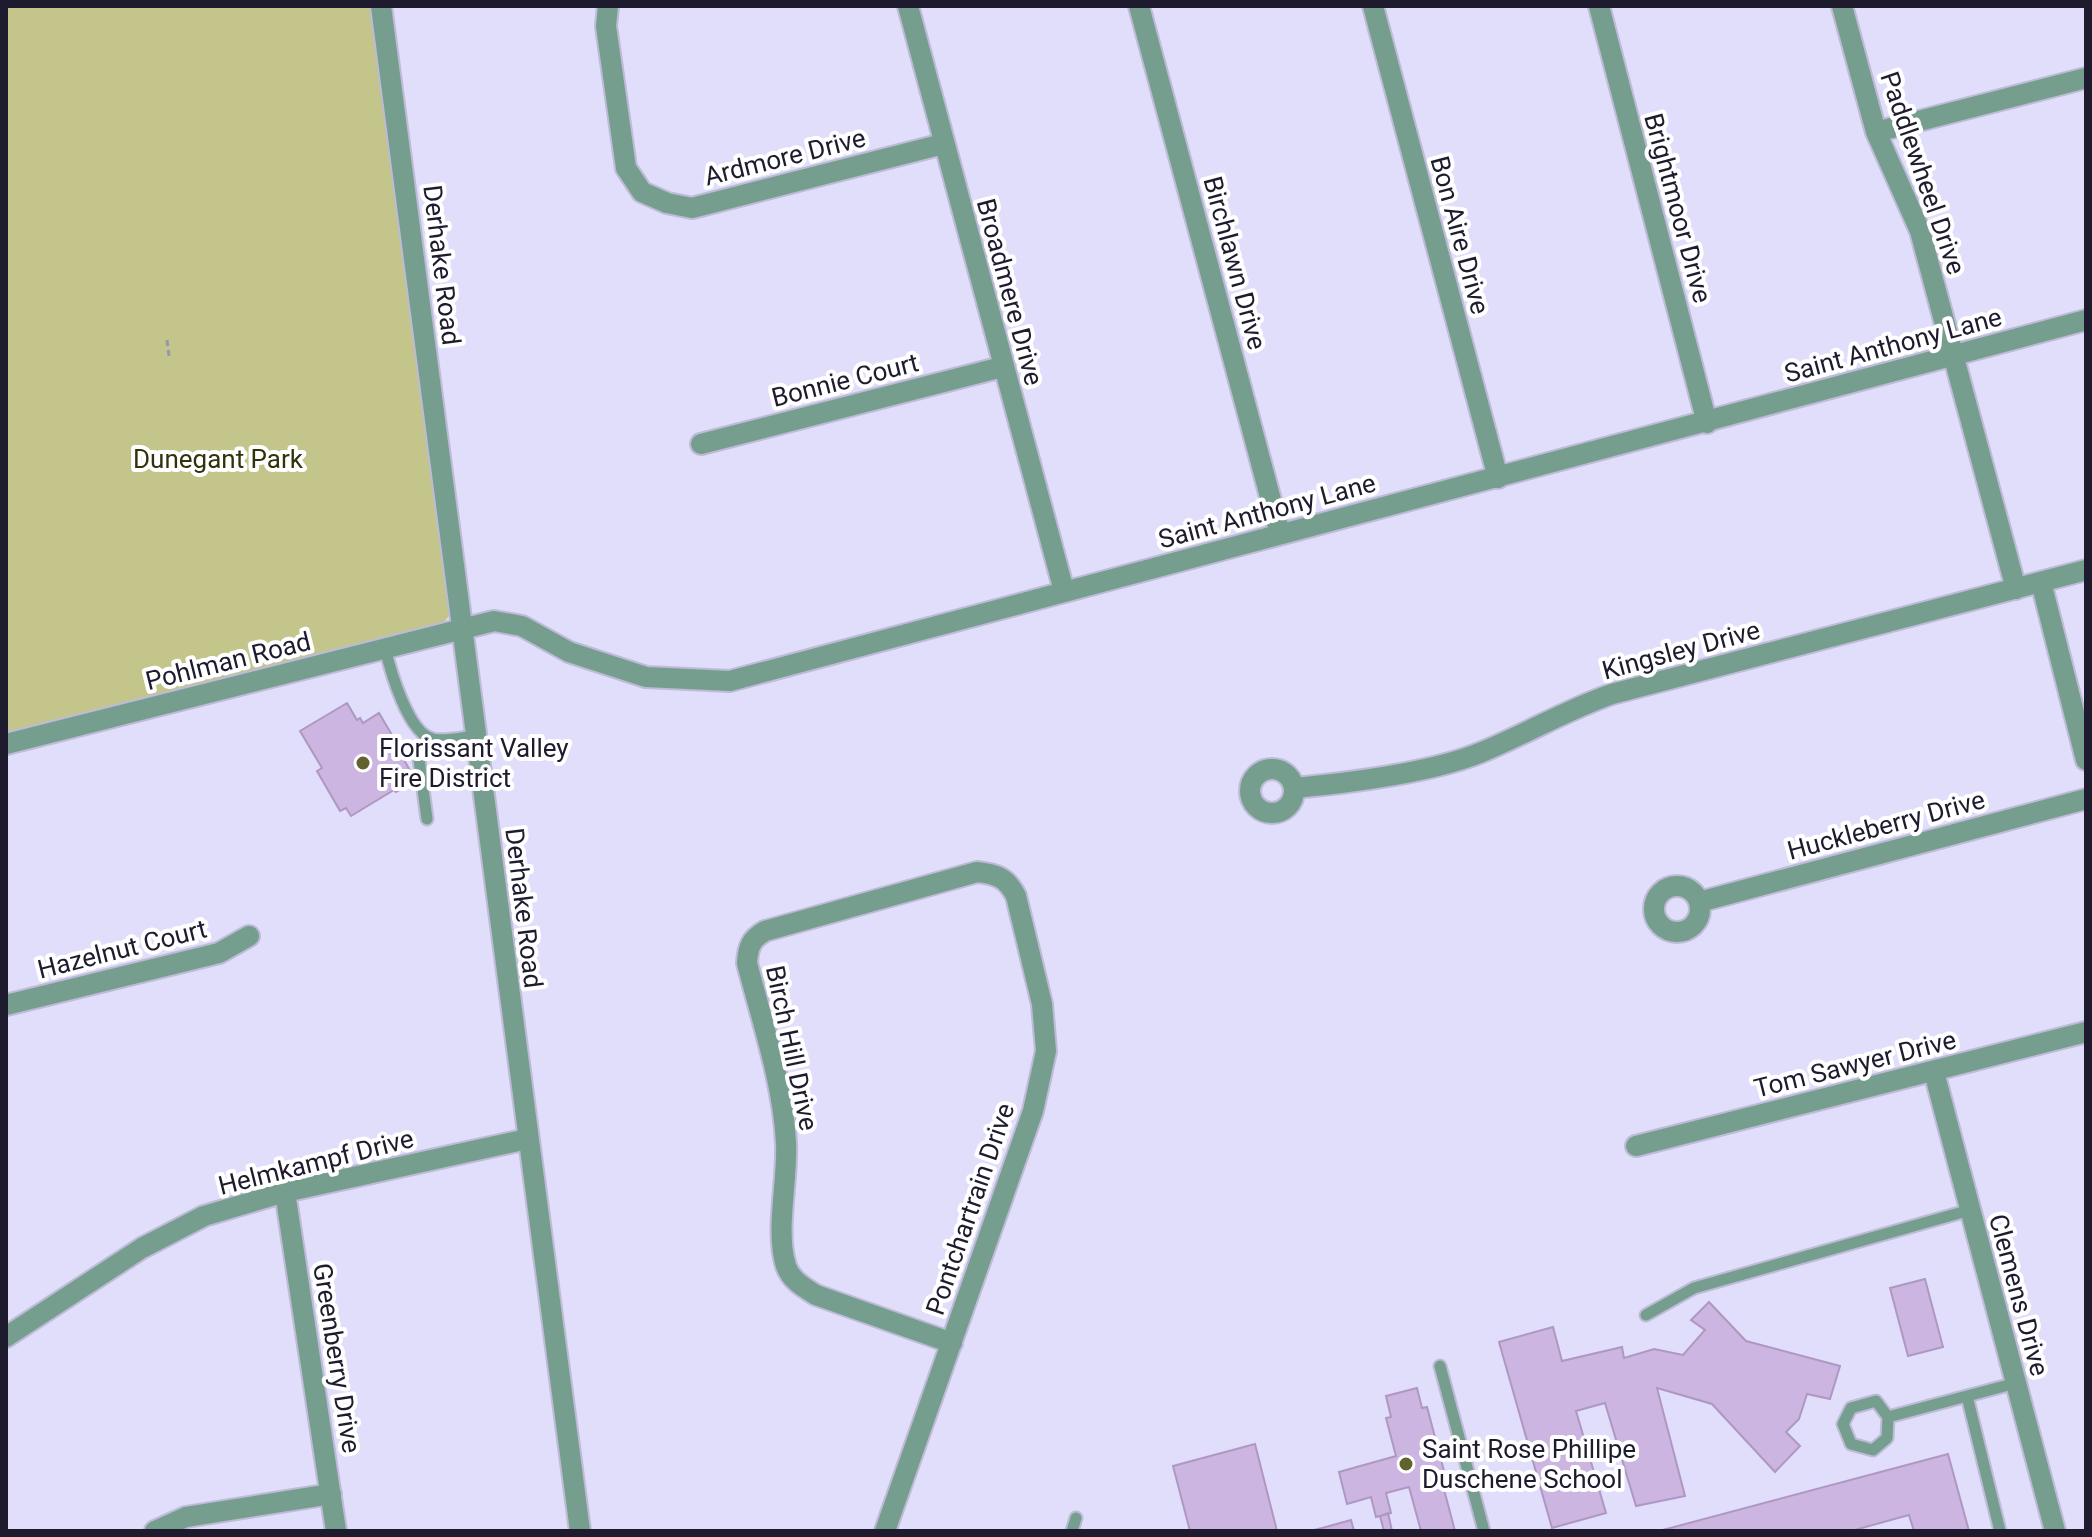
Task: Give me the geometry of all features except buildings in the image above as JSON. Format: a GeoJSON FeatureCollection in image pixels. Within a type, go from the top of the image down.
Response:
{"type":"FeatureCollection","features":[{"type":"Feature","properties":{"kind":"street","name":"Derhake Road"},"geometry":{"type":"LineString","coordinates":[[381,6],[580,1531]]}},
{"type":"Feature","properties":{"kind":"street","name":"Ardmore Drive"},"geometry":{"type":"LineString","coordinates":[[608,6],[606,26],[626,168],[642,192],[667,203],[692,208],[943,144]]}},
{"type":"Feature","properties":{"kind":"street","name":"Broadmere Drive"},"geometry":{"type":"LineString","coordinates":[[908,6],[1064,591]]}},
{"type":"Feature","properties":{"kind":"street","name":"Birchlawn Drive"},"geometry":{"type":"LineString","coordinates":[[1139,6],[1280,534]]}},
{"type":"Feature","properties":{"kind":"street","name":"Bon Aire Drive"},"geometry":{"type":"LineString","coordinates":[[1373,6],[1498,478]]}},
{"type":"Feature","properties":{"kind":"street","name":"Brightmoor Drive"},"geometry":{"type":"LineString","coordinates":[[1599,6],[1707,423]]}},
{"type":"Feature","properties":{"kind":"street","name":"Paddlewheel Drive"},"geometry":{"type":"LineString","coordinates":[[1842,6],[1876,132],[1920,231],[2016,589]]}},
{"type":"Feature","properties":{"kind":"street"},"geometry":{"type":"LineString","coordinates":[[1876,132],[2086,78]]}},
{"type":"Feature","properties":{"kind":"street","name":"Saint Anthony Lane"},"geometry":{"type":"LineString","coordinates":[[463,628],[494,621],[522,626],[569,652],[646,677],[730,681],[2086,320]]}},
{"type":"Feature","properties":{"kind":"street","name":"Bonnie Court"},"geometry":{"type":"LineString","coordinates":[[701,444],[1002,367]]}},
{"type":"Feature","properties":{"kind":"street","name":"Kingsley Drive"},"geometry":{"type":"LineString","coordinates":[[1295,788],[1427,768],[1480,753],[1574,707],[1612,694],[2086,570]]}},
{"type":"Feature","properties":{"kind":"street"},"geometry":{"type":"LineString","coordinates":[[2041,582],[2086,760]]}},
{"type":"Feature","properties":{"kind":"street","name":"Pohlman Road"},"geometry":{"type":"LineString","coordinates":[[6,744],[463,628]]}},
{"type":"Feature","properties":{"kind":"street","name":"Huckleberry Drive"},"geometry":{"type":"LineString","coordinates":[[1699,902],[2086,799]]}},
{"type":"Feature","properties":{"kind":"street","name":"Birch Hill Drive"},"geometry":{"type":"LineString","coordinates":[[952,1343],[816,1295],[797,1283],[787,1269],[782,1245],[787,1178],[782,1103],[747,963],[747,949],[754,937],[765,931],[977,872],[994,874],[1008,881],[1016,896]]}},
{"type":"Feature","properties":{"kind":"street","name":"Pontchartrain Drive"},"geometry":{"type":"LineString","coordinates":[[885,1531],[1033,1111],[1046,1051],[1042,1004],[1016,896]]}},
{"type":"Feature","properties":{"kind":"street","name":"Hazelnut Court"},"geometry":{"type":"LineString","coordinates":[[6,1005],[219,953],[249,936]]}},
{"type":"Feature","properties":{"kind":"street","name":"Tom Sawyer Drive"},"geometry":{"type":"LineString","coordinates":[[1636,1146],[2086,1032]]}},
{"type":"Feature","properties":{"kind":"street","name":"Clemens Drive"},"geometry":{"type":"LineString","coordinates":[[1934,1072],[2055,1531]]}},
{"type":"Feature","properties":{"kind":"street","name":"Helmkampf Drive"},"geometry":{"type":"LineString","coordinates":[[6,1337],[142,1248],[204,1216],[285,1192],[527,1139]]}},
{"type":"Feature","properties":{"kind":"street","name":"Greenberry Drive"},"geometry":{"type":"LineString","coordinates":[[285,1192],[336,1531]]}},
{"type":"Feature","properties":{"kind":"street"},"geometry":{"type":"LineString","coordinates":[[155,1531],[186,1517],[331,1494]]}},
{"type":"Feature","properties":{"kind":"lane"},"geometry":{"type":"LineString","coordinates":[[385,648],[395,689],[421,732],[432,739],[477,736]]}},
{"type":"Feature","properties":{"kind":"lane"},"geometry":{"type":"LineString","coordinates":[[427,819],[419,759],[421,749],[432,739]]}},
{"type":"Feature","properties":{"kind":"lane"},"geometry":{"type":"LineString","coordinates":[[1646,1315],[1694,1288],[1970,1210]]}},
{"type":"Feature","properties":{"kind":"lane"},"geometry":{"type":"LineString","coordinates":[[1440,1366],[1484,1531]]}},
{"type":"Feature","properties":{"kind":"lane"},"geometry":{"type":"LineString","coordinates":[[1888,1417],[2016,1383]]}},
{"type":"Feature","properties":{"kind":"lane"},"geometry":{"type":"LineString","coordinates":[[1967,1396],[2000,1531]]}},
{"type":"Feature","properties":{"kind":"lane"},"geometry":{"type":"LineString","coordinates":[[1876,1401],[1888,1417],[1887,1438],[1873,1450],[1851,1444],[1843,1424],[1851,1408],[1876,1401]]}},
{"type":"Feature","properties":{"kind":"lane"},"geometry":{"type":"LineString","coordinates":[[1072,1531],[1076,1518]]}},
{"type":"Feature","properties":{"kind":"path"},"geometry":{"type":"LineString","coordinates":[[167,340],[169,356]]}},
{"type":"Feature","properties":{"kind":"green space","name":"Dunegant Park"},"geometry":{"type":"Polygon","coordinates":[[[6,6],[371,6],[451,605],[450,615],[444,622],[6,733],[6,6]]]}},
{"type":"Feature","properties":{"kind":"place","name":"Florissant Valley Fire District"},"geometry":{"type":"Point","coordinates":[363,763]}},
{"type":"Feature","properties":{"kind":"place","name":"Saint Rose Phillipe Duschene School"},"geometry":{"type":"Point","coordinates":[1406,1464]}}]}
